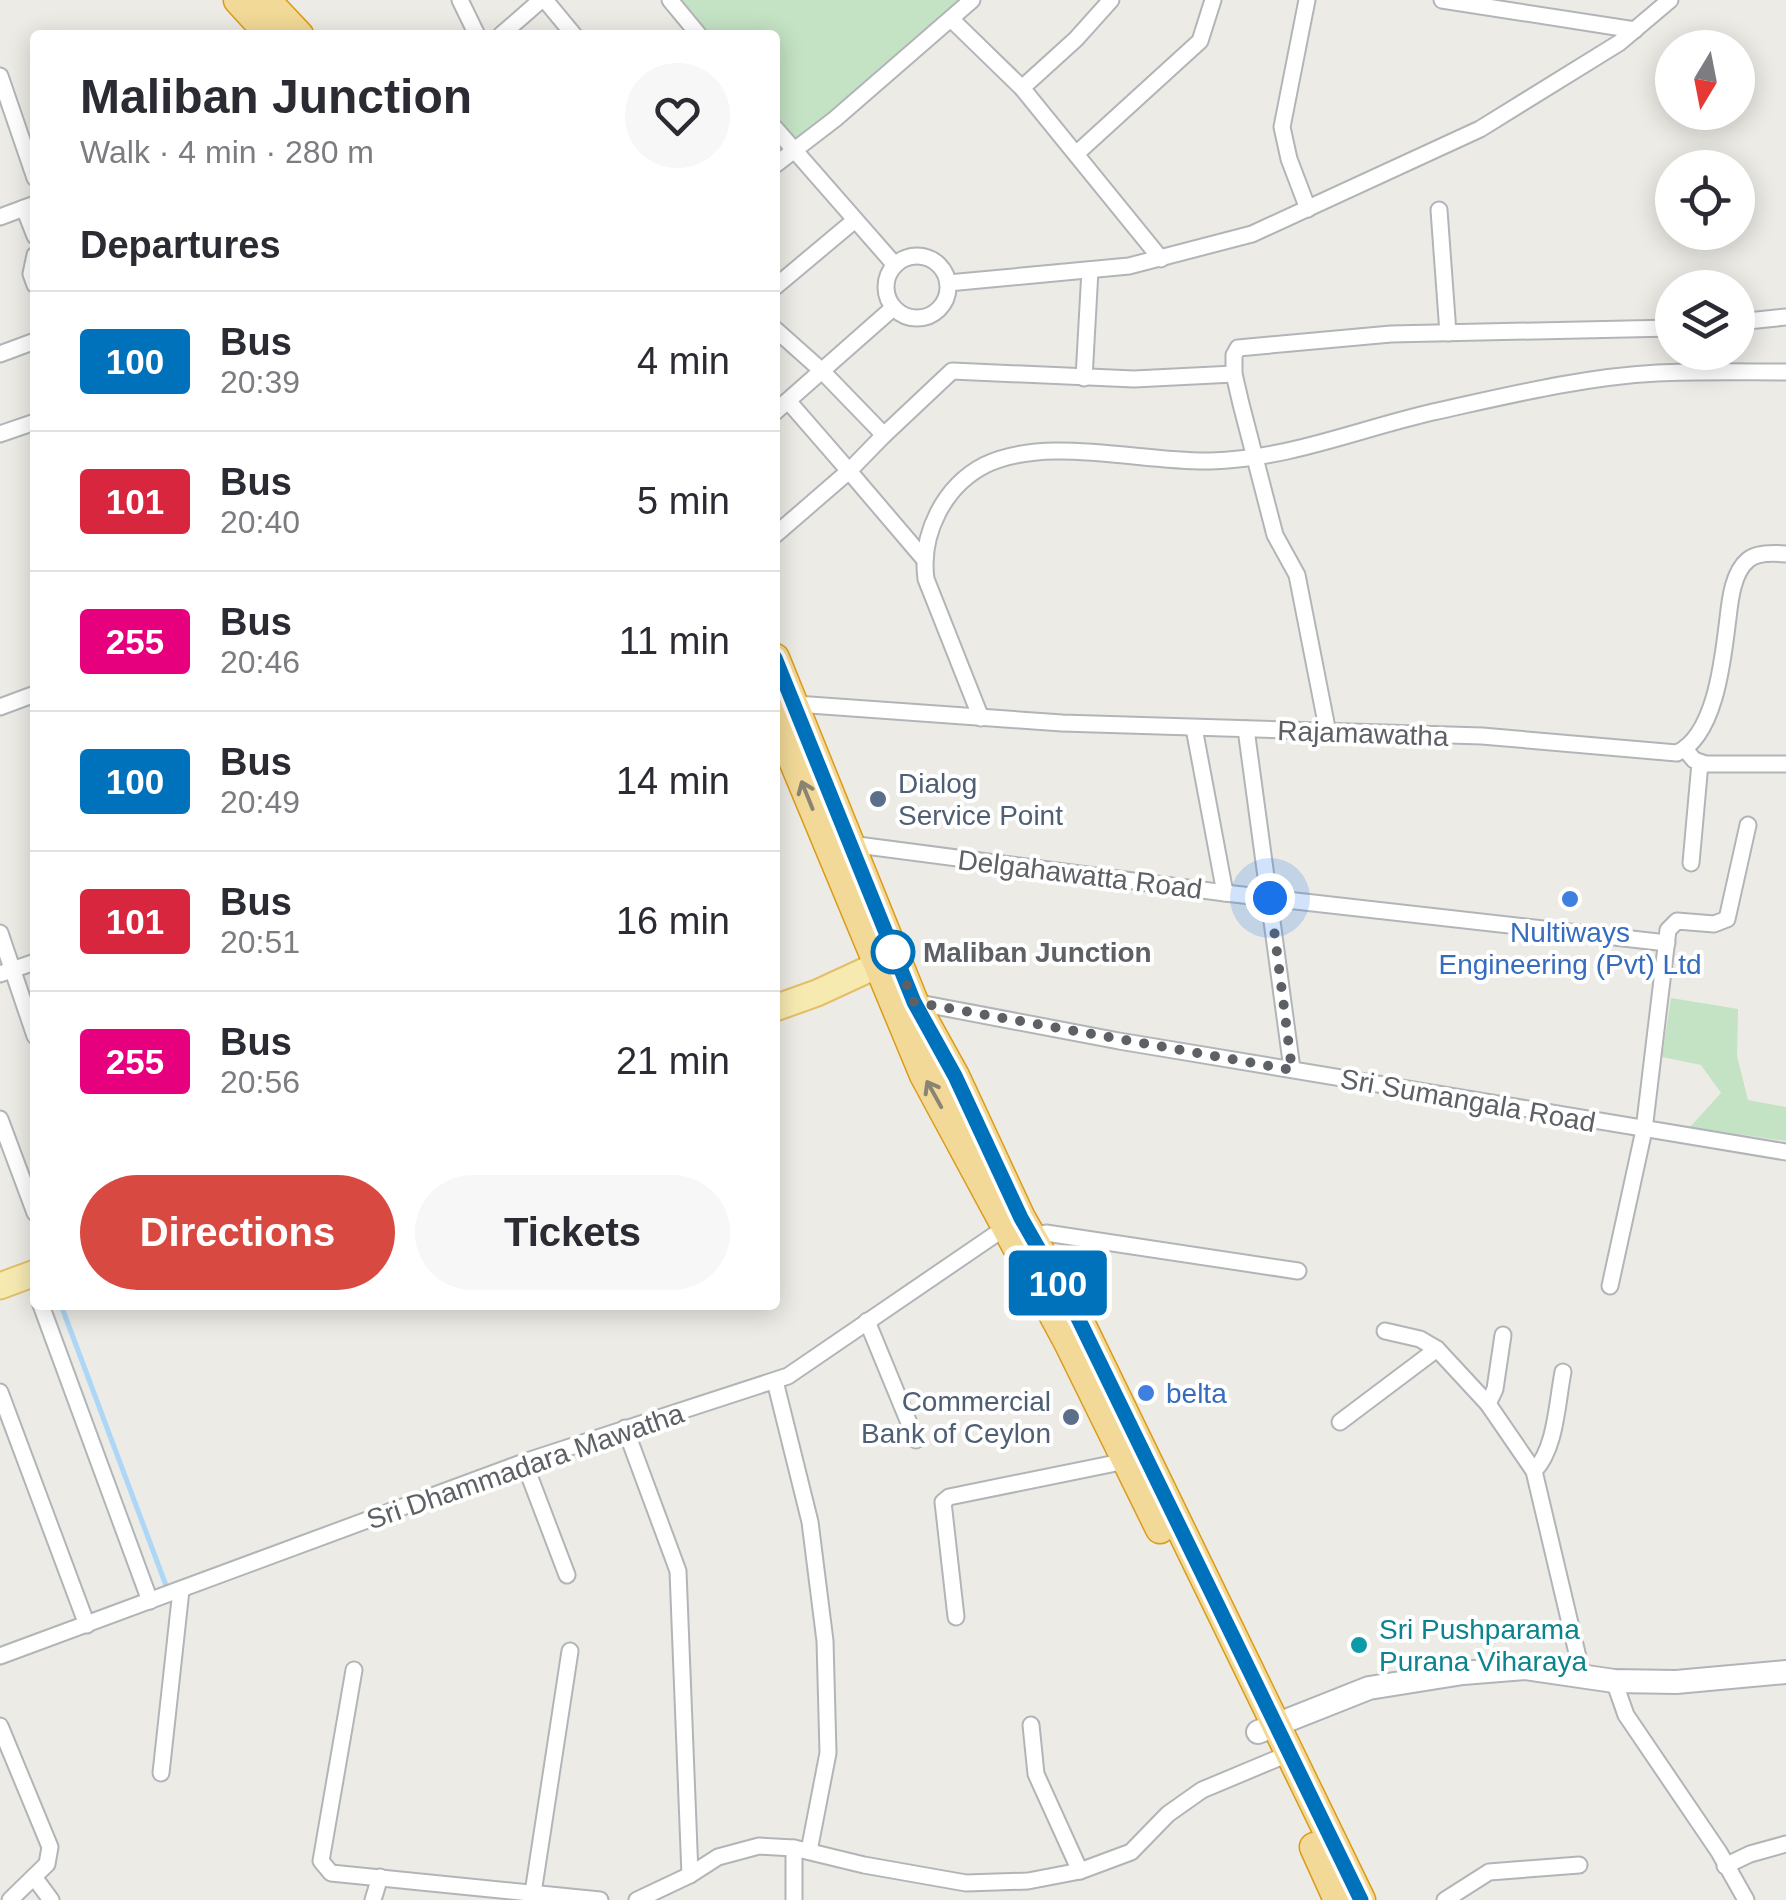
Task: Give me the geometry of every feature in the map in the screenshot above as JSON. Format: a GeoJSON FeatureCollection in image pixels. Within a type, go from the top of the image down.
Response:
{"type":"FeatureCollection","features":[{"type":"Feature","properties":{"kind":"highway"},"geometry":{"type":"LineString","coordinates":[[238,0],[265,30]]}},
{"type":"Feature","properties":{"kind":"highway"},"geometry":{"type":"LineString","coordinates":[[266,0],[294,30]]}},
{"type":"Feature","properties":{"kind":"highway"},"geometry":{"type":"LineString","coordinates":[[780,682],[786,711],[886,960],[955,1076],[1017,1231],[1126,1461],[1280,1757],[1361,1900]]}},
{"type":"Feature","properties":{"kind":"highway"},"geometry":{"type":"LineString","coordinates":[[786,711],[850,844],[924,1075],[1017,1231],[1078,1318],[1266,1729]]}},
{"type":"Feature","properties":{"kind":"highway"},"geometry":{"type":"LineString","coordinates":[[1280,1757],[1338,1900]]}},
{"type":"Feature","properties":{"kind":"main road"},"geometry":{"type":"LineString","coordinates":[[780,1006],[886,960]]}},
{"type":"Feature","properties":{"kind":"main road"},"geometry":{"type":"LineString","coordinates":[[0,1286],[30,1281]]}},
{"type":"Feature","properties":{"kind":"street"},"geometry":{"type":"LineString","coordinates":[[460,0],[475,30]]}},
{"type":"Feature","properties":{"kind":"street"},"geometry":{"type":"LineString","coordinates":[[507,30],[543,0],[570,30]]}},
{"type":"Feature","properties":{"kind":"street"},"geometry":{"type":"LineString","coordinates":[[670,0],[695,30]]}},
{"type":"Feature","properties":{"kind":"street"},"geometry":{"type":"LineString","coordinates":[[780,162],[835,120],[972,0]]}},
{"type":"Feature","properties":{"kind":"street"},"geometry":{"type":"LineString","coordinates":[[1022,88],[1076,39],[1111,0]]}},
{"type":"Feature","properties":{"kind":"street"},"geometry":{"type":"LineString","coordinates":[[1076,154],[1200,41],[1213,0]]}},
{"type":"Feature","properties":{"kind":"street"},"geometry":{"type":"LineString","coordinates":[[1307,0],[1282,127],[1308,209]]}},
{"type":"Feature","properties":{"kind":"street"},"geometry":{"type":"LineString","coordinates":[[1442,0],[1634,30]]}},
{"type":"Feature","properties":{"kind":"street"},"geometry":{"type":"LineString","coordinates":[[948,283],[1161,259],[1252,234],[1480,128],[1634,30],[1670,0]]}},
{"type":"Feature","properties":{"kind":"street"},"geometry":{"type":"LineString","coordinates":[[951,18],[1022,88],[1161,259]]}},
{"type":"Feature","properties":{"kind":"street"},"geometry":{"type":"LineString","coordinates":[[0,76],[30,163]]}},
{"type":"Feature","properties":{"kind":"street"},"geometry":{"type":"LineString","coordinates":[[780,134],[894,265]]}},
{"type":"Feature","properties":{"kind":"street"},"geometry":{"type":"LineString","coordinates":[[0,217],[30,206]]}},
{"type":"Feature","properties":{"kind":"street"},"geometry":{"type":"LineString","coordinates":[[1440,210],[1448,333]]}},
{"type":"Feature","properties":{"kind":"street"},"geometry":{"type":"LineString","coordinates":[[780,283],[854,220]]}},
{"type":"Feature","properties":{"kind":"street"},"geometry":{"type":"LineString","coordinates":[[908,256],[930,258],[945,273],[945,302],[930,316],[910,318],[893,308],[885,289],[894,265],[908,256]]}},
{"type":"Feature","properties":{"kind":"street"},"geometry":{"type":"LineString","coordinates":[[1084,378],[1090,270]]}},
{"type":"Feature","properties":{"kind":"street"},"geometry":{"type":"LineString","coordinates":[[780,408],[893,308]]}},
{"type":"Feature","properties":{"kind":"street"},"geometry":{"type":"LineString","coordinates":[[1755,320],[1786,317]]}},
{"type":"Feature","properties":{"kind":"street"},"geometry":{"type":"LineString","coordinates":[[1328,734],[1296,575],[1276,535],[1234,374],[1234,354],[1238,348],[1392,334],[1655,328]]}},
{"type":"Feature","properties":{"kind":"street"},"geometry":{"type":"LineString","coordinates":[[780,333],[884,435]]}},
{"type":"Feature","properties":{"kind":"street"},"geometry":{"type":"LineString","coordinates":[[0,354],[30,343]]}},
{"type":"Feature","properties":{"kind":"street"},"geometry":{"type":"LineString","coordinates":[[780,532],[952,371],[1084,378],[1234,374]]}},
{"type":"Feature","properties":{"kind":"street"},"geometry":{"type":"LineString","coordinates":[[981,718],[926,579],[924,559],[931,530],[952,491],[984,466],[1033,453],[1198,461],[1254,457],[1426,414],[1580,382],[1656,373],[1786,372]]}},
{"type":"Feature","properties":{"kind":"street"},"geometry":{"type":"LineString","coordinates":[[789,402],[924,559]]}},
{"type":"Feature","properties":{"kind":"street"},"geometry":{"type":"LineString","coordinates":[[0,434],[30,424]]}},
{"type":"Feature","properties":{"kind":"street"},"geometry":{"type":"LineString","coordinates":[[1786,554],[1755,556],[1738,572],[1710,713],[1699,736],[1685,749],[1700,763],[1786,764]]}},
{"type":"Feature","properties":{"kind":"street"},"geometry":{"type":"LineString","coordinates":[[0,707],[30,696]]}},
{"type":"Feature","properties":{"kind":"street","name":"Rajamawatha"},"geometry":{"type":"LineString","coordinates":[[786,711],[1328,734],[1482,736],[1669,753],[1685,749]]}},
{"type":"Feature","properties":{"kind":"street"},"geometry":{"type":"LineString","coordinates":[[1194,728],[1225,893]]}},
{"type":"Feature","properties":{"kind":"street"},"geometry":{"type":"LineString","coordinates":[[1246,729],[1292,1070]]}},
{"type":"Feature","properties":{"kind":"street"},"geometry":{"type":"LineString","coordinates":[[1691,863],[1700,763]]}},
{"type":"Feature","properties":{"kind":"street"},"geometry":{"type":"LineString","coordinates":[[1610,1286],[1644,1130],[1670,926],[1677,920],[1714,924],[1727,919],[1748,825]]}},
{"type":"Feature","properties":{"kind":"street","name":"Delgahawatta Road"},"geometry":{"type":"LineString","coordinates":[[850,844],[1225,893],[1667,943]]}},
{"type":"Feature","properties":{"kind":"street"},"geometry":{"type":"LineString","coordinates":[[0,933],[6,972],[30,1025]]}},
{"type":"Feature","properties":{"kind":"street"},"geometry":{"type":"LineString","coordinates":[[6,972],[30,964]]}},
{"type":"Feature","properties":{"kind":"street","name":"Sri Sumangala Road"},"geometry":{"type":"LineString","coordinates":[[914,1002],[1786,1152]]}},
{"type":"Feature","properties":{"kind":"street"},"geometry":{"type":"LineString","coordinates":[[0,1119],[30,1200]]}},
{"type":"Feature","properties":{"kind":"street"},"geometry":{"type":"LineString","coordinates":[[1017,1231],[1046,1232],[1298,1271]]}},
{"type":"Feature","properties":{"kind":"street","name":"Sri Dhammadara Mawatha"},"geometry":{"type":"LineString","coordinates":[[0,1656],[524,1462],[788,1376],[867,1321],[1017,1231]]}},
{"type":"Feature","properties":{"kind":"street"},"geometry":{"type":"LineString","coordinates":[[43,1310],[150,1601]]}},
{"type":"Feature","properties":{"kind":"street"},"geometry":{"type":"LineString","coordinates":[[867,1321],[916,1440]]}},
{"type":"Feature","properties":{"kind":"street"},"geometry":{"type":"LineString","coordinates":[[1386,1330],[1420,1339],[1437,1349],[1488,1404],[1534,1471],[1582,1674]]}},
{"type":"Feature","properties":{"kind":"street"},"geometry":{"type":"LineString","coordinates":[[1488,1404],[1503,1335]]}},
{"type":"Feature","properties":{"kind":"street"},"geometry":{"type":"LineString","coordinates":[[1340,1422],[1437,1349]]}},
{"type":"Feature","properties":{"kind":"street"},"geometry":{"type":"LineString","coordinates":[[1534,1471],[1540,1466],[1548,1444],[1563,1372]]}},
{"type":"Feature","properties":{"kind":"street"},"geometry":{"type":"LineString","coordinates":[[776,1381],[810,1522],[825,1641],[828,1753],[801,1850],[794,1900]]}},
{"type":"Feature","properties":{"kind":"street"},"geometry":{"type":"LineString","coordinates":[[0,1392],[86,1625]]}},
{"type":"Feature","properties":{"kind":"street"},"geometry":{"type":"LineString","coordinates":[[625,1428],[678,1571],[690,1876]]}},
{"type":"Feature","properties":{"kind":"street"},"geometry":{"type":"LineString","coordinates":[[956,1618],[943,1502],[950,1497],[1126,1461]]}},
{"type":"Feature","properties":{"kind":"street"},"geometry":{"type":"LineString","coordinates":[[524,1462],[567,1574]]}},
{"type":"Feature","properties":{"kind":"street"},"geometry":{"type":"LineString","coordinates":[[161,1773],[181,1590]]}},
{"type":"Feature","properties":{"kind":"street"},"geometry":{"type":"LineString","coordinates":[[533,1893],[570,1651]]}},
{"type":"Feature","properties":{"kind":"street"},"geometry":{"type":"LineString","coordinates":[[1266,1729],[1369,1688],[1524,1668],[1614,1681],[1676,1682],[1786,1672]]}},
{"type":"Feature","properties":{"kind":"street"},"geometry":{"type":"LineString","coordinates":[[354,1670],[321,1861],[331,1873],[600,1900]]}},
{"type":"Feature","properties":{"kind":"street"},"geometry":{"type":"LineString","coordinates":[[1614,1681],[1626,1716],[1746,1900]]}},
{"type":"Feature","properties":{"kind":"street"},"geometry":{"type":"LineString","coordinates":[[1031,1725],[1036,1774],[1080,1871]]}},
{"type":"Feature","properties":{"kind":"street"},"geometry":{"type":"LineString","coordinates":[[0,1726],[50,1847],[47,1864],[10,1900]]}},
{"type":"Feature","properties":{"kind":"street"},"geometry":{"type":"LineString","coordinates":[[637,1900],[690,1876],[718,1857],[759,1846],[801,1850],[966,1883],[1028,1881],[1080,1871],[1131,1852],[1168,1814],[1202,1790],[1280,1757]]}},
{"type":"Feature","properties":{"kind":"street"},"geometry":{"type":"LineString","coordinates":[[1725,1866],[1786,1844]]}},
{"type":"Feature","properties":{"kind":"street"},"geometry":{"type":"LineString","coordinates":[[1445,1900],[1489,1872],[1579,1866]]}},
{"type":"Feature","properties":{"kind":"street"},"geometry":{"type":"LineString","coordinates":[[34,1877],[51,1900]]}},
{"type":"Feature","properties":{"kind":"street"},"geometry":{"type":"LineString","coordinates":[[373,1900],[380,1878]]}},
{"type":"Feature","properties":{"kind":"green space"},"geometry":{"type":"Polygon","coordinates":[[[681,0],[962,0],[793,143],[780,126],[780,30],[704,30],[681,0]]]}},
{"type":"Feature","properties":{"kind":"green space"},"geometry":{"type":"Polygon","coordinates":[[[1671,998],[1738,1009],[1737,1056],[1748,1100],[1786,1107],[1786,1141],[1690,1127],[1721,1093],[1701,1065],[1662,1057],[1671,998]]]}},
{"type":"Feature","properties":{"kind":"waterway"},"geometry":{"type":"LineString","coordinates":[[63,1310],[167,1588]]}},
{"type":"Feature","properties":{"kind":"bus line","name":"100"},"geometry":{"type":"LineString","coordinates":[[780,669],[914,1002],[955,1076],[1021,1218],[1078,1318],[1361,1900]]}},
{"type":"Feature","properties":{"kind":"place","name":"Dialog Service Point"},"geometry":{"type":"Point","coordinates":[878,799]}},
{"type":"Feature","properties":{"kind":"place","name":"Nultiways Engineering (Pvt) Ltd"},"geometry":{"type":"Point","coordinates":[1570,899]}},
{"type":"Feature","properties":{"kind":"place","name":"Maliban Junction"},"geometry":{"type":"Point","coordinates":[893,952]}},
{"type":"Feature","properties":{"kind":"place","name":"belta"},"geometry":{"type":"Point","coordinates":[1146,1393]}},
{"type":"Feature","properties":{"kind":"place","name":"Commercial Bank of Ceylon"},"geometry":{"type":"Point","coordinates":[1071,1417]}},
{"type":"Feature","properties":{"kind":"place","name":"Sri Pushparama Purana Viharaya"},"geometry":{"type":"Point","coordinates":[1359,1645]}},
{"type":"Feature","properties":{"kind":"route"},"geometry":{"type":"LineString","coordinates":[[893,952],[914,1002],[1292,1070],[1270,898]]}}]}
